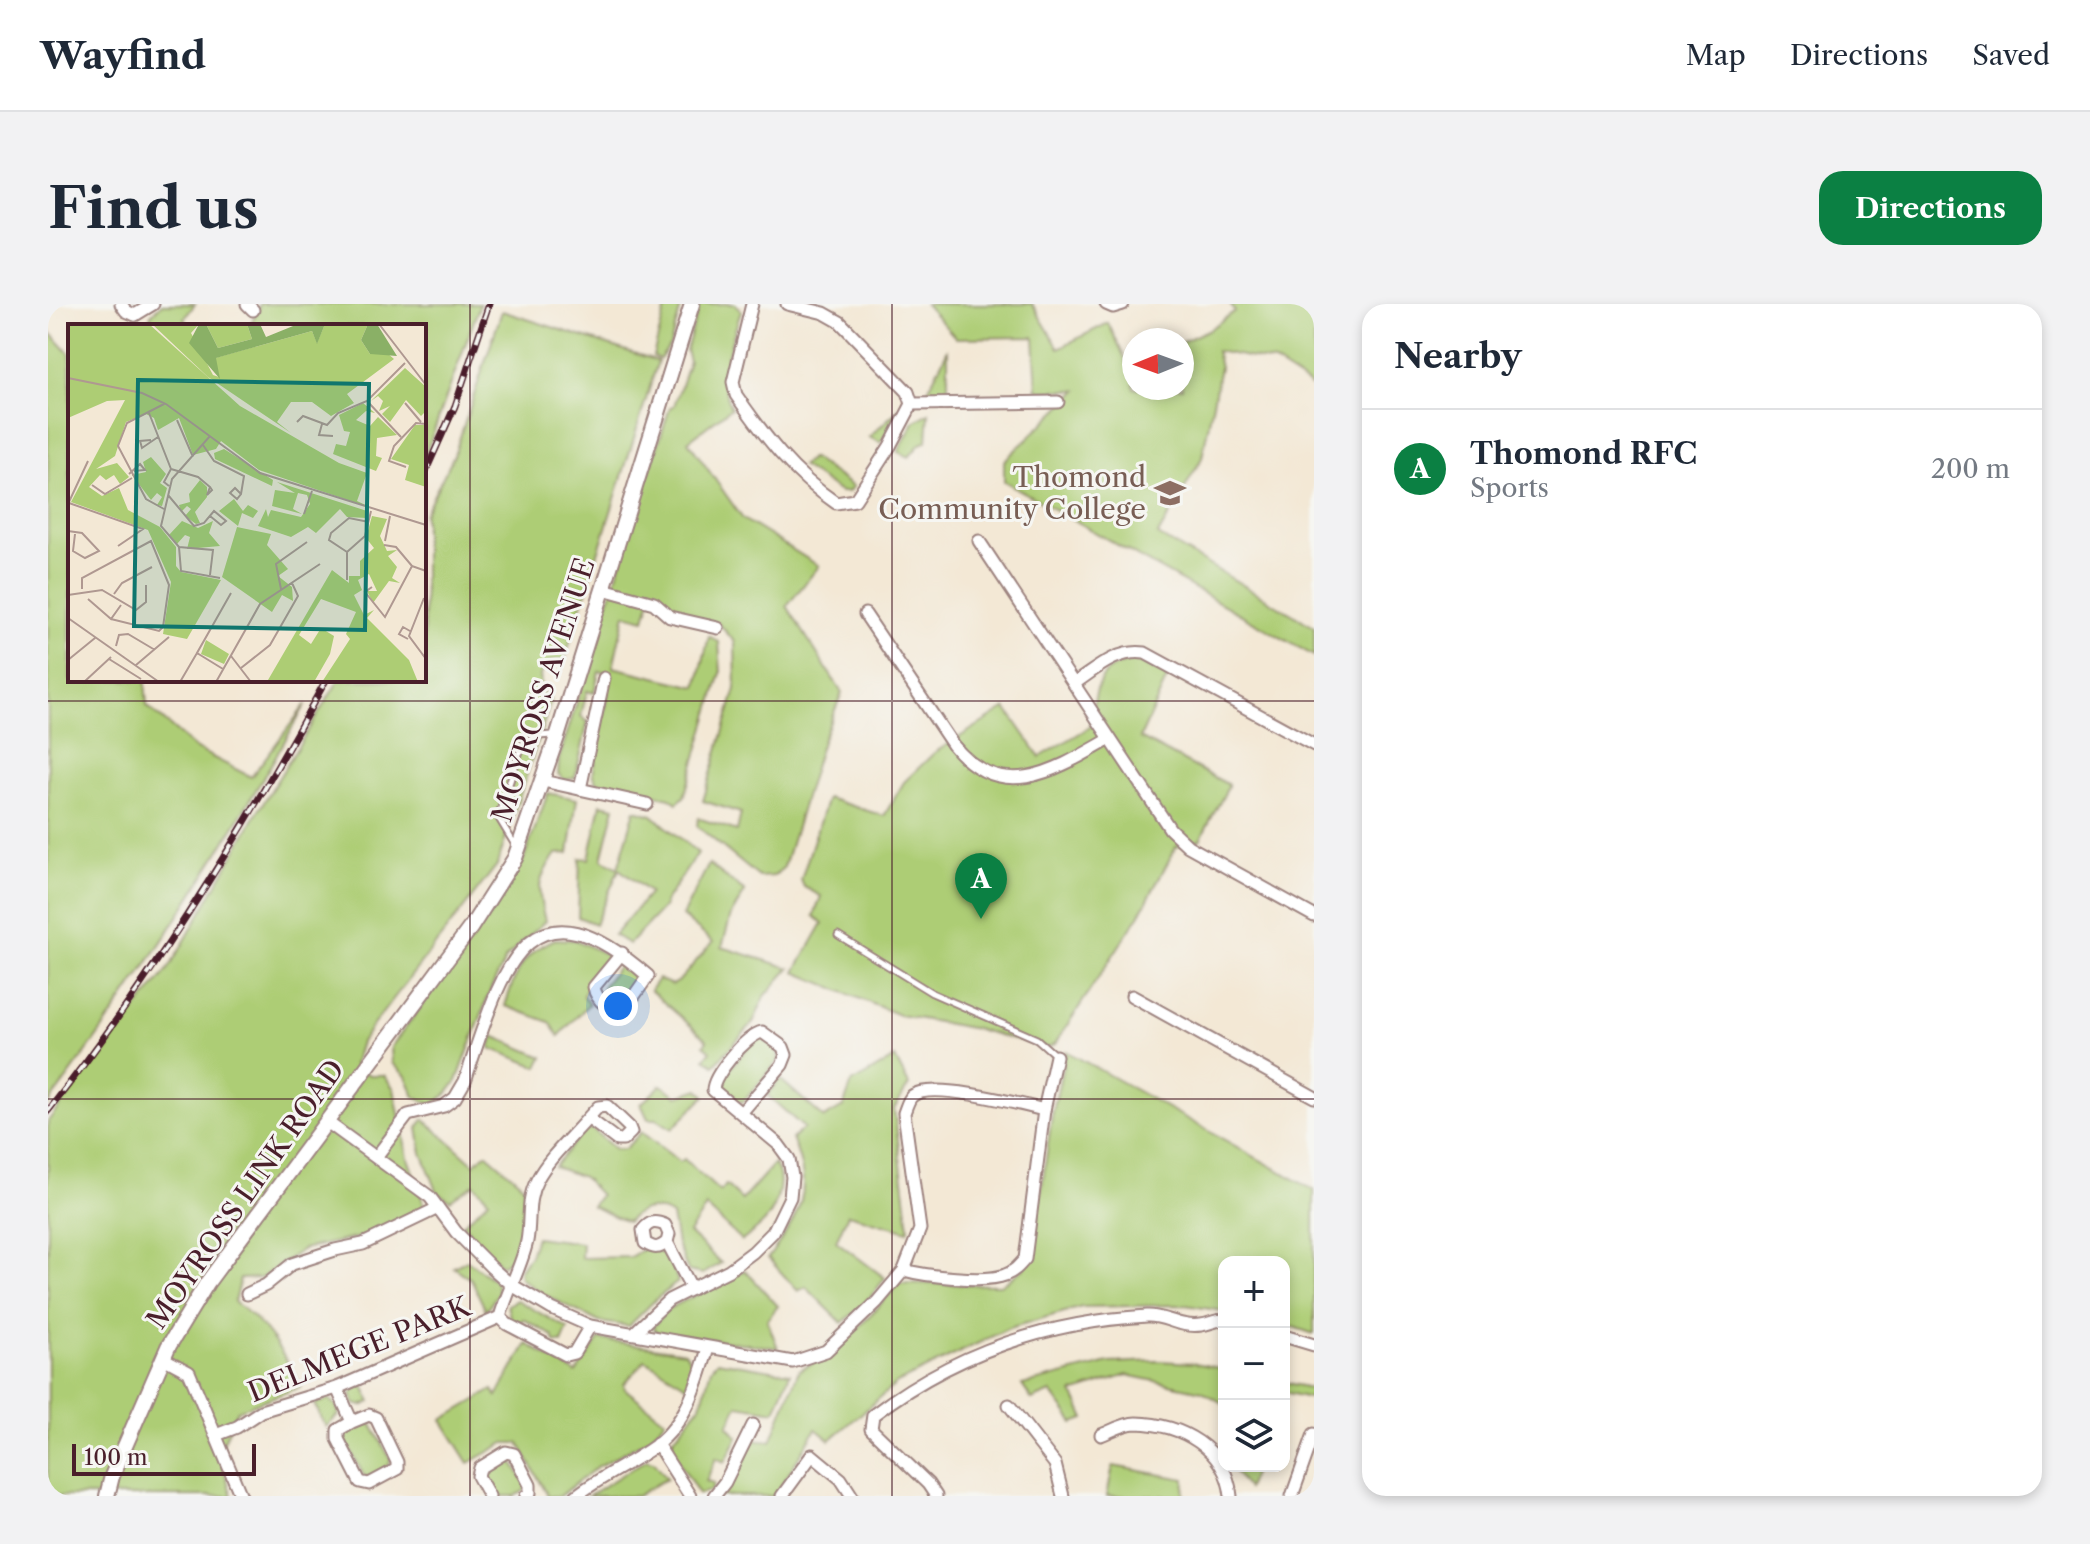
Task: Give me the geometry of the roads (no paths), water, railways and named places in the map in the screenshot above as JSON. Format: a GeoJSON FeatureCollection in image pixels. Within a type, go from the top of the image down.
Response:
{"type":"FeatureCollection","features":[{"type":"Feature","properties":{"kind":"street"},"geometry":{"type":"LineString","coordinates":[[121,304],[136,321],[153,304]]}},
{"type":"Feature","properties":{"kind":"street","name":"MOYROSS AVENUE"},"geometry":{"type":"LineString","coordinates":[[374,1057],[471,927],[518,849],[543,781],[692,304]]}},
{"type":"Feature","properties":{"kind":"street"},"geometry":{"type":"LineString","coordinates":[[752,304],[733,382],[736,395],[783,460],[836,503],[855,500],[864,490],[912,404],[908,392],[840,322],[824,313],[787,304]]}},
{"type":"Feature","properties":{"kind":"street"},"geometry":{"type":"LineString","coordinates":[[1106,304],[1113,307],[1123,304]]}},
{"type":"Feature","properties":{"kind":"street"},"geometry":{"type":"LineString","coordinates":[[912,404],[1058,402]]}},
{"type":"Feature","properties":{"kind":"street"},"geometry":{"type":"LineString","coordinates":[[979,541],[1170,829],[1188,846],[1314,916]]}},
{"type":"Feature","properties":{"kind":"street"},"geometry":{"type":"LineString","coordinates":[[603,589],[654,603],[670,617],[718,628]]}},
{"type":"Feature","properties":{"kind":"street"},"geometry":{"type":"LineString","coordinates":[[865,614],[953,745],[963,757],[983,771],[1000,778],[1041,774],[1068,764],[1110,739]]}},
{"type":"Feature","properties":{"kind":"street"},"geometry":{"type":"LineString","coordinates":[[1075,683],[1122,654],[1145,653],[1314,745]]}},
{"type":"Feature","properties":{"kind":"street"},"geometry":{"type":"LineString","coordinates":[[580,789],[604,678]]}},
{"type":"Feature","properties":{"kind":"street"},"geometry":{"type":"LineString","coordinates":[[543,781],[647,804]]}},
{"type":"Feature","properties":{"kind":"street"},"geometry":{"type":"LineString","coordinates":[[376,1157],[408,1115],[444,1106],[455,1098],[465,1081],[510,966],[528,943],[556,929],[570,930],[597,939],[622,953],[648,976],[624,1010],[619,1012],[612,1011],[597,997],[594,987],[622,953]]}},
{"type":"Feature","properties":{"kind":"street"},"geometry":{"type":"LineString","coordinates":[[1132,996],[1314,1097]]}},
{"type":"Feature","properties":{"kind":"street"},"geometry":{"type":"LineString","coordinates":[[634,1333],[669,1300],[729,1270],[753,1252],[773,1232],[790,1197],[792,1177],[789,1159],[778,1144],[713,1090],[713,1082],[753,1033],[762,1032],[783,1047],[786,1055],[782,1065],[741,1113]]}},
{"type":"Feature","properties":{"kind":"street"},"geometry":{"type":"LineString","coordinates":[[904,1270],[927,1277],[1001,1277],[1013,1272],[1025,1259],[1044,1110],[1056,1056]]}},
{"type":"Feature","properties":{"kind":"street","name":"MOYROSS LINK ROAD"},"geometry":{"type":"LineString","coordinates":[[107,1496],[112,1476],[163,1358],[207,1283],[374,1057]]}},
{"type":"Feature","properties":{"kind":"street"},"geometry":{"type":"LineString","coordinates":[[327,1122],[430,1197],[471,1249],[510,1284],[552,1309],[590,1326],[793,1362],[826,1351],[877,1302],[904,1270],[920,1229],[904,1113],[912,1096],[924,1091],[980,1096],[1044,1110]]}},
{"type":"Feature","properties":{"kind":"street"},"geometry":{"type":"LineString","coordinates":[[588,1118],[538,1177],[529,1203],[524,1253],[500,1317],[566,1355],[574,1353],[590,1326]]}},
{"type":"Feature","properties":{"kind":"street"},"geometry":{"type":"LineString","coordinates":[[247,1294],[266,1285],[292,1264],[363,1244],[438,1208]]}},
{"type":"Feature","properties":{"kind":"street"},"geometry":{"type":"LineString","coordinates":[[667,1242],[692,1289]]}},
{"type":"Feature","properties":{"kind":"street"},"geometry":{"type":"LineString","coordinates":[[936,1496],[928,1484],[871,1429],[873,1415],[898,1396],[976,1354],[1056,1328],[1099,1319],[1157,1316],[1176,1324],[1204,1325],[1218,1320]]}},
{"type":"Feature","properties":{"kind":"street","name":"DELMEGE PARK"},"geometry":{"type":"LineString","coordinates":[[216,1435],[237,1427],[261,1411],[337,1388],[500,1317]]}},
{"type":"Feature","properties":{"kind":"street"},"geometry":{"type":"LineString","coordinates":[[1290,1338],[1314,1345]]}},
{"type":"Feature","properties":{"kind":"street"},"geometry":{"type":"LineString","coordinates":[[576,1496],[594,1481],[657,1444],[679,1418],[695,1390],[708,1348]]}},
{"type":"Feature","properties":{"kind":"street"},"geometry":{"type":"LineString","coordinates":[[163,1358],[189,1372],[241,1496]]}},
{"type":"Feature","properties":{"kind":"street"},"geometry":{"type":"LineString","coordinates":[[337,1388],[352,1422]]}},
{"type":"Feature","properties":{"kind":"street"},"geometry":{"type":"LineString","coordinates":[[1009,1405],[1055,1464],[1063,1496]]}},
{"type":"Feature","properties":{"kind":"street"},"geometry":{"type":"LineString","coordinates":[[369,1415],[376,1418],[397,1462],[397,1469],[369,1484],[360,1482],[338,1439],[338,1430],[352,1422],[369,1415]]}},
{"type":"Feature","properties":{"kind":"street"},"geometry":{"type":"LineString","coordinates":[[1101,1435],[1134,1423],[1189,1434],[1207,1447],[1230,1484],[1231,1496]]}},
{"type":"Feature","properties":{"kind":"street"},"geometry":{"type":"LineString","coordinates":[[714,1496],[725,1482],[753,1425]]}},
{"type":"Feature","properties":{"kind":"street"},"geometry":{"type":"LineString","coordinates":[[1292,1496],[1314,1434]]}},
{"type":"Feature","properties":{"kind":"street"},"geometry":{"type":"LineString","coordinates":[[657,1444],[690,1496]]}},
{"type":"Feature","properties":{"kind":"street"},"geometry":{"type":"LineString","coordinates":[[489,1496],[478,1476],[480,1468],[506,1452],[514,1454],[530,1485],[530,1493],[526,1496]]}},
{"type":"Feature","properties":{"kind":"street"},"geometry":{"type":"LineString","coordinates":[[782,1496],[812,1455],[841,1479],[852,1496]]}},
{"type":"Feature","properties":{"kind":"lane"},"geometry":{"type":"LineString","coordinates":[[518,849],[498,817],[522,745],[538,736],[558,734]]}},
{"type":"Feature","properties":{"kind":"lane"},"geometry":{"type":"LineString","coordinates":[[838,935],[932,993],[1037,1039],[1056,1056]]}},
{"type":"Feature","properties":{"kind":"railway"},"geometry":{"type":"LineString","coordinates":[[426,471],[455,406],[489,304]]}},
{"type":"Feature","properties":{"kind":"railway"},"geometry":{"type":"LineString","coordinates":[[48,1111],[125,1008],[196,902],[325,682]]}},
{"type":"Feature","properties":{"kind":"place","name":"Thomond Community College"},"geometry":{"type":"Point","coordinates":[1170,493]}},
{"type":"Feature","properties":{"kind":"place","name":"Thomond RFC"},"geometry":{"type":"Point","coordinates":[981,919]}}]}
